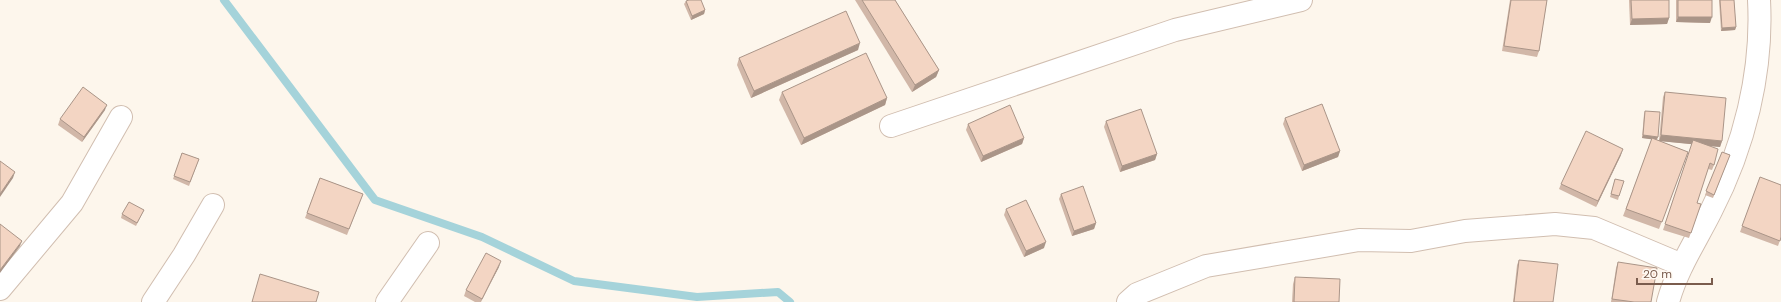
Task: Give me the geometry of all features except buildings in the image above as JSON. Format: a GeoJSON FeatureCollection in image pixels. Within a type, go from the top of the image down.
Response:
{"type":"FeatureCollection","features":[{"type":"Feature","properties":{"kind":"street"},"geometry":{"type":"LineString","coordinates":[[891,126],[1175,30],[1301,0]]}},
{"type":"Feature","properties":{"kind":"street"},"geometry":{"type":"LineString","coordinates":[[1668,302],[1682,265],[1712,211],[1737,150],[1753,94],[1760,19],[1759,0]]}},
{"type":"Feature","properties":{"kind":"street"},"geometry":{"type":"LineString","coordinates":[[0,289],[72,203],[121,117]]}},
{"type":"Feature","properties":{"kind":"street"},"geometry":{"type":"LineString","coordinates":[[152,302],[184,255],[213,205]]}},
{"type":"Feature","properties":{"kind":"street"},"geometry":{"type":"LineString","coordinates":[[1128,302],[1137,294],[1206,266],[1359,240],[1411,241],[1465,231],[1555,224],[1594,228],[1682,265]]}},
{"type":"Feature","properties":{"kind":"street"},"geometry":{"type":"LineString","coordinates":[[387,302],[428,243]]}},
{"type":"Feature","properties":{"kind":"waterway"},"geometry":{"type":"LineString","coordinates":[[224,0],[375,200],[482,237],[574,281],[697,297],[778,292],[790,302]]}}]}
